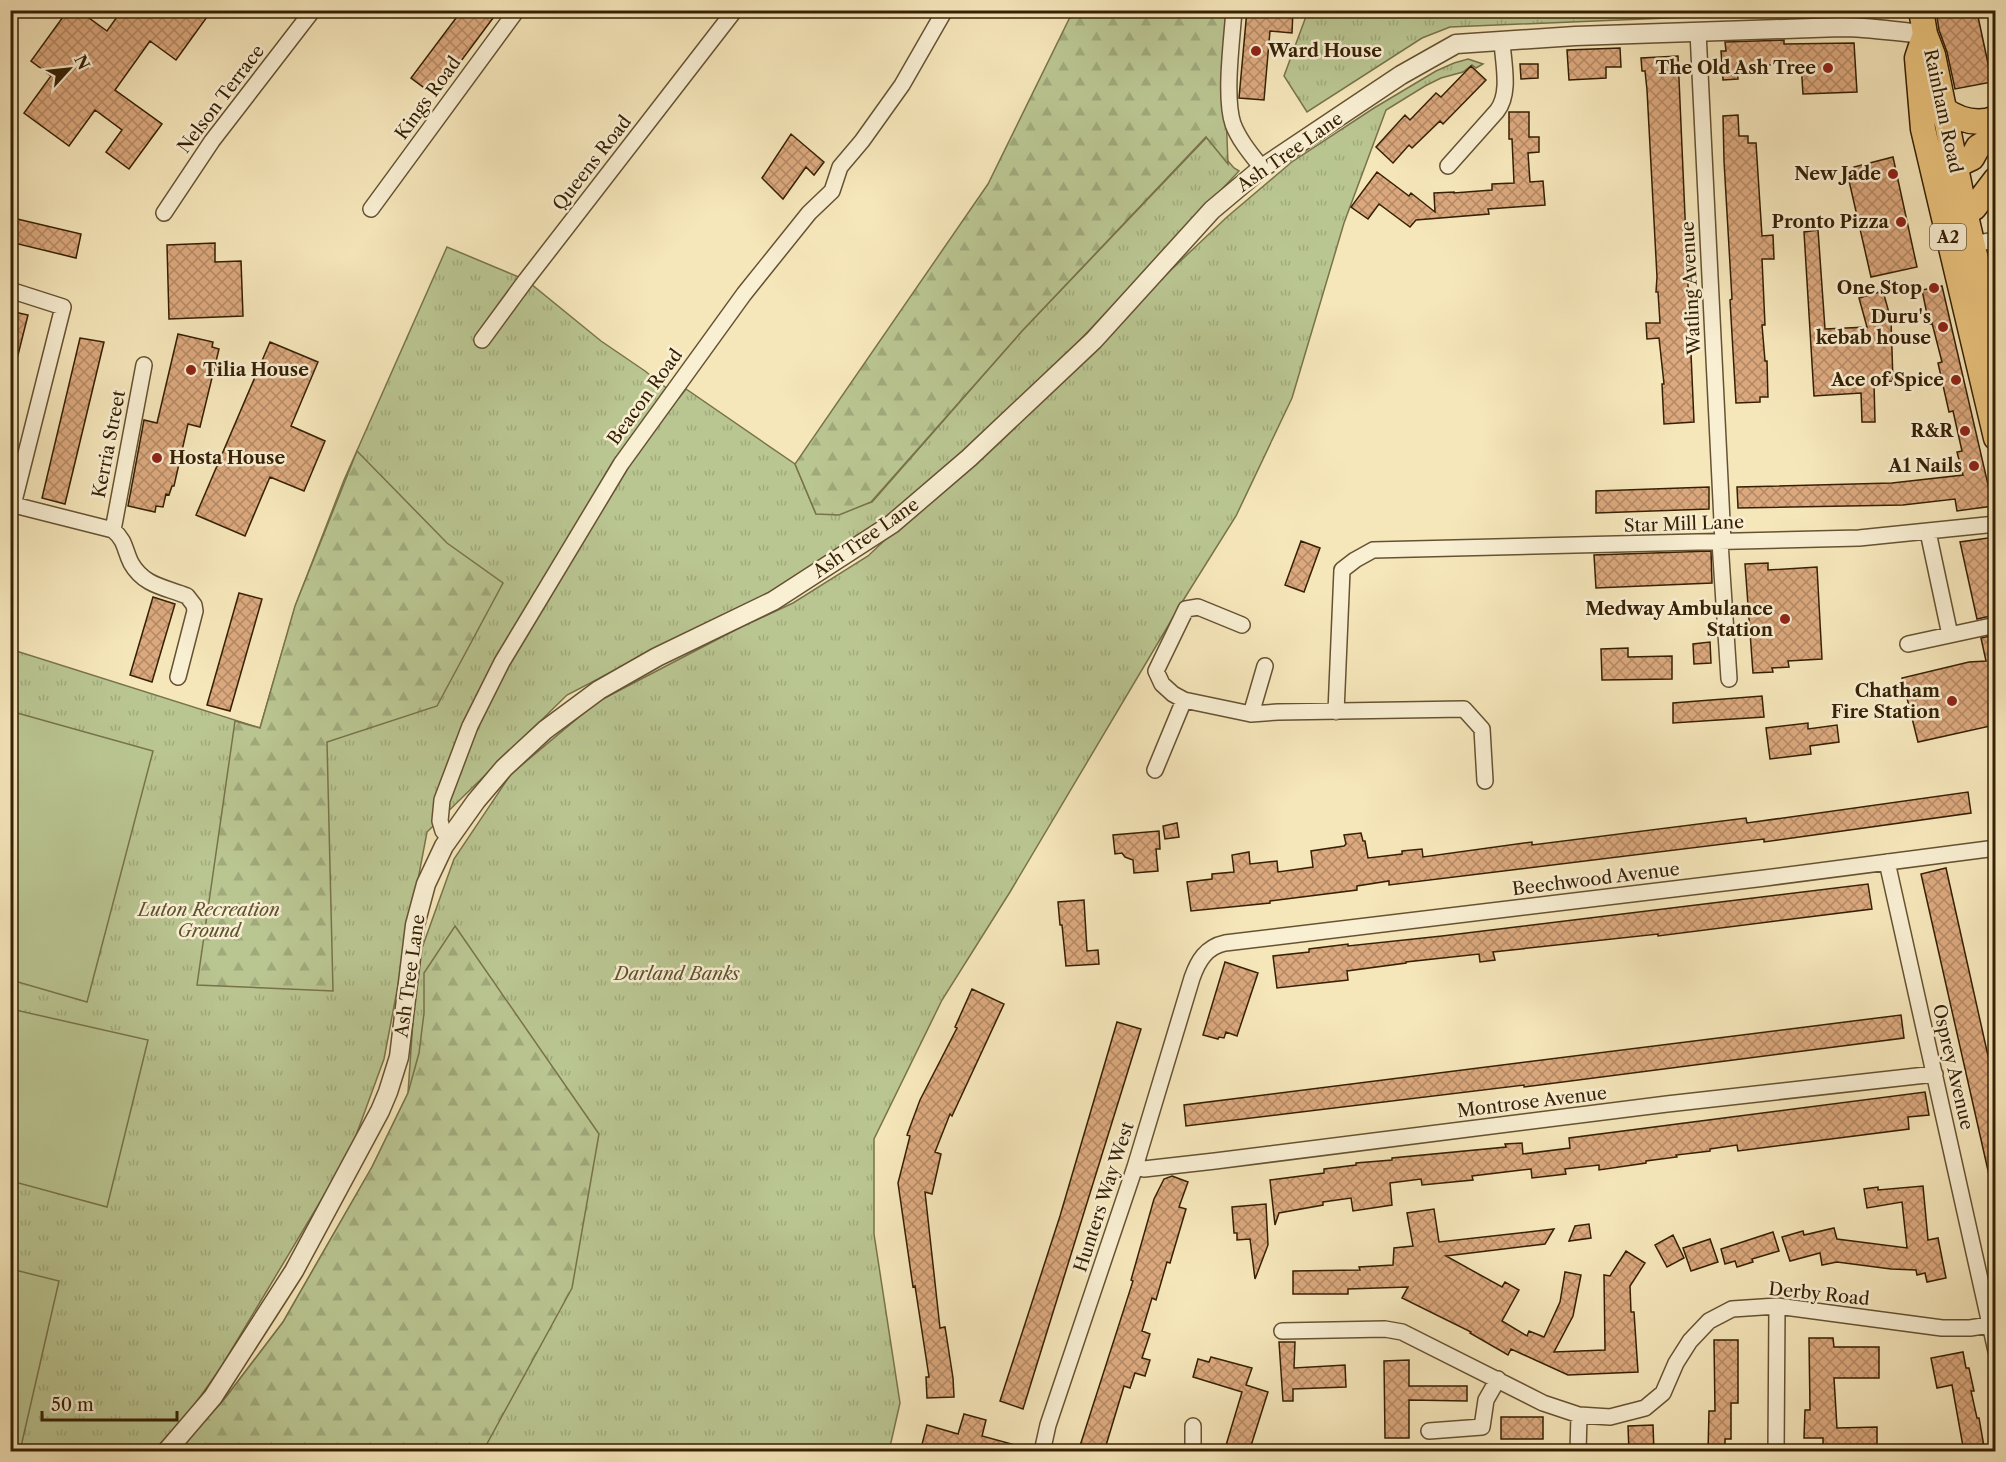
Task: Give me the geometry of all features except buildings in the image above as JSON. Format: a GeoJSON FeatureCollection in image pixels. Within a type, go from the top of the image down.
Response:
{"type":"FeatureCollection","features":[{"type":"Feature","properties":{"kind":"main road","name":"Rainham Road"},"geometry":{"type":"LineString","coordinates":[[1923,22],[1933,55],[1943,109],[1944,169],[1965,212]]}},
{"type":"Feature","properties":{"kind":"main road","name":"A2"},"geometry":{"type":"LineString","coordinates":[[1923,22],[1917,58],[1923,129],[1944,169],[1995,438]]}},
{"type":"Feature","properties":{"kind":"main road"},"geometry":{"type":"LineString","coordinates":[[1943,109],[1965,120],[1984,121],[1995,118]]}},
{"type":"Feature","properties":{"kind":"main road"},"geometry":{"type":"LineString","coordinates":[[1944,169],[1972,158],[1978,147],[1995,136]]}},
{"type":"Feature","properties":{"kind":"main road"},"geometry":{"type":"LineString","coordinates":[[1965,212],[1974,208],[1995,179]]}},
{"type":"Feature","properties":{"kind":"main road","name":"A2"},"geometry":{"type":"LineString","coordinates":[[1965,212],[1984,242],[1995,345]]}},
{"type":"Feature","properties":{"kind":"street","name":"Nelson Terrace"},"geometry":{"type":"LineString","coordinates":[[164,213],[212,141],[313,10]]}},
{"type":"Feature","properties":{"kind":"street","name":"Kings Road"},"geometry":{"type":"LineString","coordinates":[[371,209],[517,10]]}},
{"type":"Feature","properties":{"kind":"street","name":"Queens Road"},"geometry":{"type":"LineString","coordinates":[[482,340],[735,10]]}},
{"type":"Feature","properties":{"kind":"street","name":"Beacon Road"},"geometry":{"type":"LineString","coordinates":[[448,838],[440,820],[441,806],[470,726],[502,662],[615,473],[744,294],[809,213],[832,191],[840,167],[862,141],[902,85],[945,10]]}},
{"type":"Feature","properties":{"kind":"street"},"geometry":{"type":"LineString","coordinates":[[1234,10],[1230,86],[1232,118],[1239,136],[1262,168]]}},
{"type":"Feature","properties":{"kind":"street","name":"Ash Tree Lane"},"geometry":{"type":"LineString","coordinates":[[166,1452],[213,1398],[294,1271],[380,1111],[388,1092],[400,1048],[415,925],[429,876],[448,838],[513,758],[545,730],[588,698],[643,664],[773,601],[892,524],[969,458],[1094,340],[1212,210],[1262,168],[1401,75],[1456,44],[1923,22]]}},
{"type":"Feature","properties":{"kind":"street","name":"Watling Avenue"},"geometry":{"type":"LineString","coordinates":[[1698,32],[1729,679]]}},
{"type":"Feature","properties":{"kind":"street"},"geometry":{"type":"LineString","coordinates":[[1448,166],[1502,103],[1504,90],[1502,41]]}},
{"type":"Feature","properties":{"kind":"street"},"geometry":{"type":"LineString","coordinates":[[10,290],[63,308],[12,505],[113,530],[124,542],[129,560],[142,577],[151,584],[187,596],[194,605],[195,611],[178,677]]}},
{"type":"Feature","properties":{"kind":"street","name":"Kerria Street"},"geometry":{"type":"LineString","coordinates":[[113,530],[144,364]]}},
{"type":"Feature","properties":{"kind":"street","name":"Star Mill Lane"},"geometry":{"type":"LineString","coordinates":[[1336,712],[1342,570],[1373,550],[1859,538],[1995,524]]}},
{"type":"Feature","properties":{"kind":"street"},"geometry":{"type":"LineString","coordinates":[[1928,532],[1950,635]]}},
{"type":"Feature","properties":{"kind":"street"},"geometry":{"type":"LineString","coordinates":[[1242,625],[1198,607],[1186,609],[1156,671],[1162,684],[1184,700],[1251,714],[1464,709],[1482,729],[1485,781]]}},
{"type":"Feature","properties":{"kind":"street"},"geometry":{"type":"LineString","coordinates":[[1908,644],[1995,625]]}},
{"type":"Feature","properties":{"kind":"street"},"geometry":{"type":"LineString","coordinates":[[1251,714],[1265,666]]}},
{"type":"Feature","properties":{"kind":"street"},"geometry":{"type":"LineString","coordinates":[[1155,770],[1184,700]]}},
{"type":"Feature","properties":{"kind":"street","name":"Beechwood Avenue"},"geometry":{"type":"LineString","coordinates":[[1204,954],[1215,946],[1225,943],[1995,848]]}},
{"type":"Feature","properties":{"kind":"street","name":"Osprey Avenue"},"geometry":{"type":"LineString","coordinates":[[1887,862],[1993,1324],[1995,1351]]}},
{"type":"Feature","properties":{"kind":"street","name":"Hunters Way West"},"geometry":{"type":"LineString","coordinates":[[1042,1452],[1048,1425],[1135,1167],[1192,978],[1204,954]]}},
{"type":"Feature","properties":{"kind":"street","name":"Montrose Avenue"},"geometry":{"type":"LineString","coordinates":[[1135,1167],[1144,1169],[1215,1161],[1643,1107],[1935,1074]]}},
{"type":"Feature","properties":{"kind":"street"},"geometry":{"type":"LineString","coordinates":[[1776,1452],[1777,1306]]}},
{"type":"Feature","properties":{"kind":"street","name":"Derby Road"},"geometry":{"type":"LineString","coordinates":[[1282,1331],[1385,1329],[1402,1332],[1543,1403],[1579,1415],[1610,1417],[1645,1408],[1663,1393],[1690,1341],[1709,1322],[1732,1309],[1777,1306],[1942,1328],[1993,1324]]}},
{"type":"Feature","properties":{"kind":"street"},"geometry":{"type":"LineString","coordinates":[[1429,1431],[1482,1427],[1486,1400],[1498,1379]]}},
{"type":"Feature","properties":{"kind":"street"},"geometry":{"type":"LineString","coordinates":[[1578,1452],[1579,1415]]}},
{"type":"Feature","properties":{"kind":"street"},"geometry":{"type":"LineString","coordinates":[[1193,1426],[1193,1452]]}},
{"type":"Feature","properties":{"kind":"green space"},"geometry":{"type":"Polygon","coordinates":[[[1073,11],[1229,11],[1226,112],[1228,164],[1206,137],[1022,331],[871,502],[839,515],[816,514],[795,464],[988,184],[1073,11]]]}},
{"type":"Feature","properties":{"kind":"green space"},"geometry":{"type":"Polygon","coordinates":[[[1308,11],[1809,11],[1450,27],[1422,38],[1307,112],[1284,76],[1308,11]]]}},
{"type":"Feature","properties":{"kind":"green space","name":"Darland Banks"},"geometry":{"type":"Polygon","coordinates":[[[1468,59],[1483,64],[1476,68],[1472,65],[1463,72],[1441,78],[1386,110],[1344,223],[1292,398],[1236,516],[1184,599],[1010,892],[942,1000],[874,1139],[874,1234],[900,1403],[889,1451],[177,1452],[226,1397],[283,1322],[372,1167],[408,1093],[417,962],[454,859],[511,774],[597,702],[741,627],[793,603],[868,556],[1227,217],[1293,161],[1436,71],[1468,59]]]}},
{"type":"Feature","properties":{"kind":"green space","name":"Luton Recreation Ground"},"geometry":{"type":"Polygon","coordinates":[[[1207,137],[1239,171],[969,458],[800,584],[688,632],[567,695],[427,832],[384,1059],[350,1152],[220,1369],[187,1415],[153,1451],[11,1451],[10,649],[260,728],[296,604],[344,480],[447,247],[526,280],[601,341],[679,398],[686,389],[795,464],[816,514],[872,502],[1022,331],[1207,137]]]}},
{"type":"Feature","properties":{"kind":"green space"},"geometry":{"type":"Polygon","coordinates":[[[357,451],[447,543],[503,583],[437,706],[327,742],[333,991],[197,985],[235,721],[260,728],[295,606],[357,451]]]}},
{"type":"Feature","properties":{"kind":"green space"},"geometry":{"type":"Polygon","coordinates":[[[10,711],[153,751],[87,1002],[11,980],[10,711]]]}},
{"type":"Feature","properties":{"kind":"green space"},"geometry":{"type":"Polygon","coordinates":[[[455,926],[599,1134],[572,1288],[483,1451],[177,1452],[226,1397],[283,1322],[372,1167],[408,1093],[419,1053],[424,1013],[424,973],[455,926]]]}},
{"type":"Feature","properties":{"kind":"green space"},"geometry":{"type":"Polygon","coordinates":[[[11,1009],[148,1040],[107,1207],[11,1181],[11,1009]]]}},
{"type":"Feature","properties":{"kind":"green space"},"geometry":{"type":"Polygon","coordinates":[[[11,1269],[59,1281],[20,1451],[11,1451],[11,1269]]]}},
{"type":"Feature","properties":{"kind":"place","name":"Ward House"},"geometry":{"type":"Point","coordinates":[1256,51]}},
{"type":"Feature","properties":{"kind":"place","name":"The Old Ash Tree"},"geometry":{"type":"Point","coordinates":[1828,68]}},
{"type":"Feature","properties":{"kind":"place","name":"New Jade"},"geometry":{"type":"Point","coordinates":[1893,174]}},
{"type":"Feature","properties":{"kind":"place","name":"Pronto Pizza"},"geometry":{"type":"Point","coordinates":[1901,222]}},
{"type":"Feature","properties":{"kind":"place","name":"One Stop"},"geometry":{"type":"Point","coordinates":[1934,288]}},
{"type":"Feature","properties":{"kind":"place","name":"Duru's kebab house"},"geometry":{"type":"Point","coordinates":[1943,327]}},
{"type":"Feature","properties":{"kind":"place","name":"Tilia House"},"geometry":{"type":"Point","coordinates":[191,370]}},
{"type":"Feature","properties":{"kind":"place","name":"Ace of Spice"},"geometry":{"type":"Point","coordinates":[1956,380]}},
{"type":"Feature","properties":{"kind":"place","name":"R&R"},"geometry":{"type":"Point","coordinates":[1965,431]}},
{"type":"Feature","properties":{"kind":"place","name":"Hosta House"},"geometry":{"type":"Point","coordinates":[157,458]}},
{"type":"Feature","properties":{"kind":"place","name":"A1 Nails"},"geometry":{"type":"Point","coordinates":[1974,466]}},
{"type":"Feature","properties":{"kind":"place","name":"Medway Ambulance Station"},"geometry":{"type":"Point","coordinates":[1785,619]}},
{"type":"Feature","properties":{"kind":"place","name":"Chatham Fire Station"},"geometry":{"type":"Point","coordinates":[1952,701]}}]}
